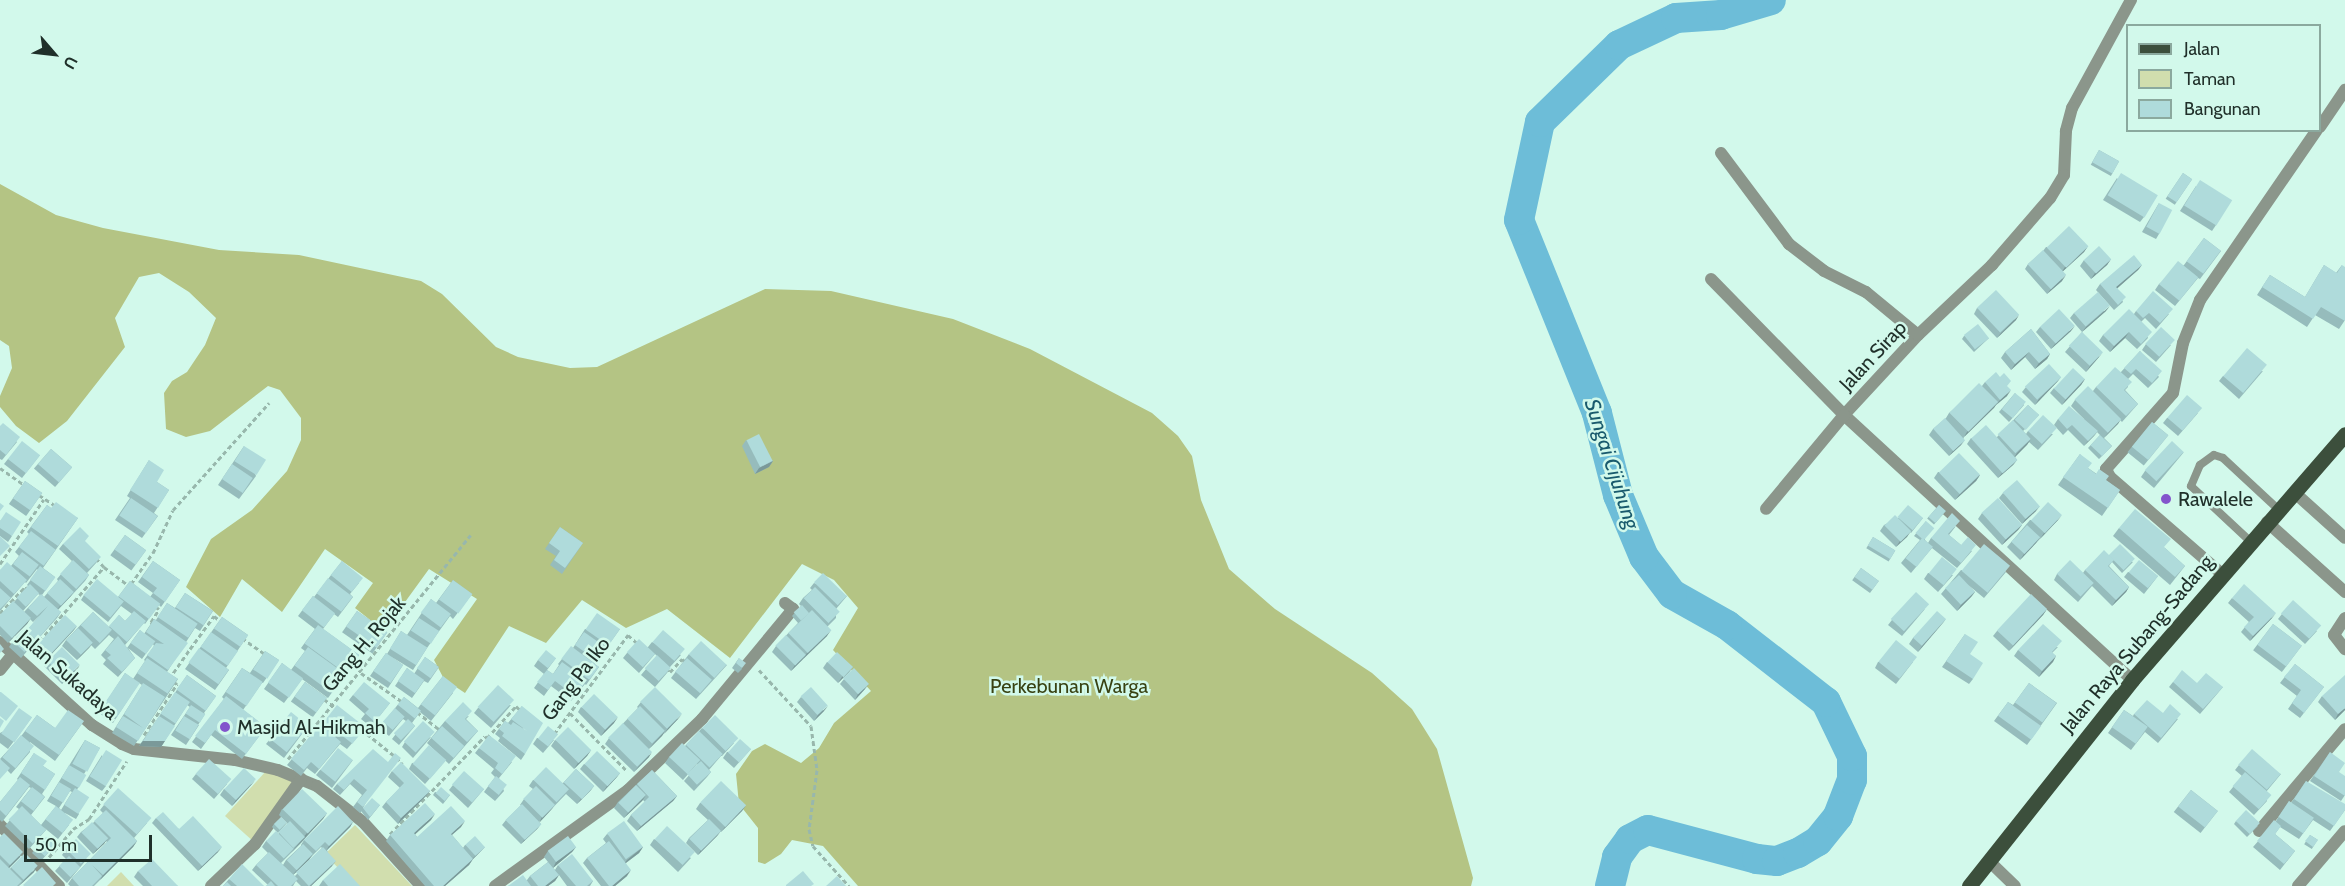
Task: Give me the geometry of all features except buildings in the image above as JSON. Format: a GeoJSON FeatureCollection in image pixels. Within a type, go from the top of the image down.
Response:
{"type":"FeatureCollection","features":[{"type":"Feature","properties":{"kind":"main road","name":"Jalan Raya Subang-Sadang"},"geometry":{"type":"LineString","coordinates":[[1969,886],[2132,680],[2345,434]]}},
{"type":"Feature","properties":{"kind":"street","name":"Jalan Sirap"},"geometry":{"type":"LineString","coordinates":[[2131,0],[2072,108],[2066,131],[2064,175],[2050,198],[1992,265],[1918,335],[1844,415],[2132,680]]}},
{"type":"Feature","properties":{"kind":"street"},"geometry":{"type":"LineString","coordinates":[[2321,123],[2345,90]]}},
{"type":"Feature","properties":{"kind":"street"},"geometry":{"type":"LineString","coordinates":[[2222,574],[2109,477],[2106,469],[2173,393],[2183,343],[2199,300],[2316,132]]}},
{"type":"Feature","properties":{"kind":"street"},"geometry":{"type":"LineString","coordinates":[[1720,153],[1789,244],[1824,271],[1866,292],[1918,335]]}},
{"type":"Feature","properties":{"kind":"street"},"geometry":{"type":"LineString","coordinates":[[1711,279],[1844,415],[1766,509]]}},
{"type":"Feature","properties":{"kind":"street"},"geometry":{"type":"LineString","coordinates":[[2295,493],[2345,538]]}},
{"type":"Feature","properties":{"kind":"street"},"geometry":{"type":"LineString","coordinates":[[2267,522],[2345,592]]}},
{"type":"Feature","properties":{"kind":"street"},"geometry":{"type":"LineString","coordinates":[[495,886],[555,841],[585,824],[636,781],[702,719],[793,609],[785,603]]}},
{"type":"Feature","properties":{"kind":"street"},"geometry":{"type":"LineString","coordinates":[[2345,618],[2334,635],[2345,649]]}},
{"type":"Feature","properties":{"kind":"street","name":"Jalan Sukadaya"},"geometry":{"type":"LineString","coordinates":[[0,642],[92,725],[134,749],[207,755],[278,770],[332,795],[381,842],[421,886]]}},
{"type":"Feature","properties":{"kind":"street"},"geometry":{"type":"LineString","coordinates":[[0,670],[17,659]]}},
{"type":"Feature","properties":{"kind":"street"},"geometry":{"type":"LineString","coordinates":[[2259,831],[2345,729]]}},
{"type":"Feature","properties":{"kind":"street"},"geometry":{"type":"LineString","coordinates":[[212,886],[255,844],[301,779]]}},
{"type":"Feature","properties":{"kind":"street"},"geometry":{"type":"LineString","coordinates":[[0,825],[59,886]]}},
{"type":"Feature","properties":{"kind":"street"},"geometry":{"type":"LineString","coordinates":[[2298,886],[2345,831]]}},
{"type":"Feature","properties":{"kind":"street"},"geometry":{"type":"LineString","coordinates":[[1989,861],[2015,886]]}},
{"type":"Feature","properties":{"kind":"lane"},"geometry":{"type":"LineString","coordinates":[[2251,542],[2191,486],[2192,478],[2200,465],[2214,455],[2223,458],[2279,510]]}},
{"type":"Feature","properties":{"kind":"path"},"geometry":{"type":"LineString","coordinates":[[129,586],[153,553],[173,510],[269,403]]}},
{"type":"Feature","properties":{"kind":"path"},"geometry":{"type":"LineString","coordinates":[[0,468],[29,488]]}},
{"type":"Feature","properties":{"kind":"path"},"geometry":{"type":"LineString","coordinates":[[37,493],[63,512]]}},
{"type":"Feature","properties":{"kind":"path"},"geometry":{"type":"LineString","coordinates":[[0,564],[44,498]]}},
{"type":"Feature","properties":{"kind":"path","name":"Gang H. Rojak"},"geometry":{"type":"LineString","coordinates":[[278,770],[361,673],[471,535]]}},
{"type":"Feature","properties":{"kind":"path"},"geometry":{"type":"LineString","coordinates":[[92,553],[104,567],[137,592]]}},
{"type":"Feature","properties":{"kind":"path"},"geometry":{"type":"LineString","coordinates":[[17,659],[60,618],[104,567]]}},
{"type":"Feature","properties":{"kind":"path"},"geometry":{"type":"LineString","coordinates":[[0,613],[25,587],[33,594]]}},
{"type":"Feature","properties":{"kind":"path"},"geometry":{"type":"LineString","coordinates":[[152,603],[159,609],[151,622],[160,629]]}},
{"type":"Feature","properties":{"kind":"path"},"geometry":{"type":"LineString","coordinates":[[54,612],[60,618]]}},
{"type":"Feature","properties":{"kind":"path"},"geometry":{"type":"LineString","coordinates":[[40,867],[73,829],[89,819],[177,684],[169,678],[214,616],[269,657]]}},
{"type":"Feature","properties":{"kind":"path","name":"Gang Pa Iko"},"geometry":{"type":"LineString","coordinates":[[544,728],[553,735],[628,635],[645,650]]}},
{"type":"Feature","properties":{"kind":"path"},"geometry":{"type":"LineString","coordinates":[[180,642],[190,649]]}},
{"type":"Feature","properties":{"kind":"path"},"geometry":{"type":"LineString","coordinates":[[662,665],[670,672],[682,659],[690,666]]}},
{"type":"Feature","properties":{"kind":"path"},"geometry":{"type":"LineString","coordinates":[[751,661],[811,726],[817,770],[809,829],[813,846],[849,886]]}},
{"type":"Feature","properties":{"kind":"path"},"geometry":{"type":"LineString","coordinates":[[361,673],[407,705]]}},
{"type":"Feature","properties":{"kind":"path"},"geometry":{"type":"LineString","coordinates":[[314,692],[341,712]]}},
{"type":"Feature","properties":{"kind":"path","name":"Gang Pa Iko"},"geometry":{"type":"LineString","coordinates":[[381,842],[516,706],[525,714]]}},
{"type":"Feature","properties":{"kind":"path"},"geometry":{"type":"LineString","coordinates":[[414,710],[446,735]]}},
{"type":"Feature","properties":{"kind":"path"},"geometry":{"type":"LineString","coordinates":[[570,713],[636,781]]}},
{"type":"Feature","properties":{"kind":"path"},"geometry":{"type":"LineString","coordinates":[[358,726],[402,762],[408,773]]}},
{"type":"Feature","properties":{"kind":"path"},"geometry":{"type":"LineString","coordinates":[[461,748],[468,755]]}},
{"type":"Feature","properties":{"kind":"path"},"geometry":{"type":"LineString","coordinates":[[423,787],[430,795]]}},
{"type":"Feature","properties":{"kind":"green space","name":"Perkebunan Warga"},"geometry":{"type":"Polygon","coordinates":[[[0,184],[56,215],[103,228],[219,250],[299,255],[421,281],[442,294],[496,347],[518,357],[570,368],[597,367],[765,289],[831,291],[953,319],[1030,349],[1152,413],[1178,436],[1192,456],[1201,500],[1229,569],[1275,609],[1372,673],[1412,709],[1437,749],[1473,878],[1471,886],[858,886],[823,846],[792,840],[781,854],[765,864],[758,862],[758,828],[739,804],[736,774],[752,751],[765,744],[801,763],[819,748],[834,723],[871,691],[833,650],[858,608],[834,580],[802,564],[730,658],[667,609],[626,628],[582,600],[546,643],[509,626],[465,693],[444,679],[434,660],[477,599],[429,569],[384,631],[355,608],[373,583],[325,549],[282,612],[242,579],[220,617],[186,587],[211,539],[252,510],[287,471],[301,440],[301,418],[280,390],[268,386],[210,431],[186,437],[166,429],[164,393],[172,381],[187,372],[205,345],[216,318],[189,292],[159,273],[139,277],[115,318],[125,347],[67,421],[39,443],[16,426],[0,407],[0,396],[12,368],[9,346],[0,340],[0,184]]]}},
{"type":"Feature","properties":{"kind":"green space"},"geometry":{"type":"Polygon","coordinates":[[[266,771],[296,780],[254,842],[225,816],[266,771]]]}},
{"type":"Feature","properties":{"kind":"green space"},"geometry":{"type":"Polygon","coordinates":[[[355,825],[412,886],[355,886],[325,854],[355,825]]]}},
{"type":"Feature","properties":{"kind":"green space"},"geometry":{"type":"Polygon","coordinates":[[[121,872],[134,886],[107,886],[121,872]]]}},
{"type":"Feature","properties":{"kind":"waterway","name":"Sungai Cijuhung"},"geometry":{"type":"LineString","coordinates":[[1610,886],[1617,857],[1630,839],[1648,830],[1757,859],[1777,861],[1798,853],[1818,841],[1838,816],[1852,780],[1852,756],[1826,702],[1727,625],[1672,594],[1644,557],[1618,495],[1597,413],[1519,220],[1540,122],[1619,45],[1676,18],[1721,15],[1771,0]]}},
{"type":"Feature","properties":{"kind":"place","name":"Rawalele"},"geometry":{"type":"Point","coordinates":[2166,499]}},
{"type":"Feature","properties":{"kind":"place","name":"Masjid Al-Hikmah"},"geometry":{"type":"Point","coordinates":[225,727]}}]}
